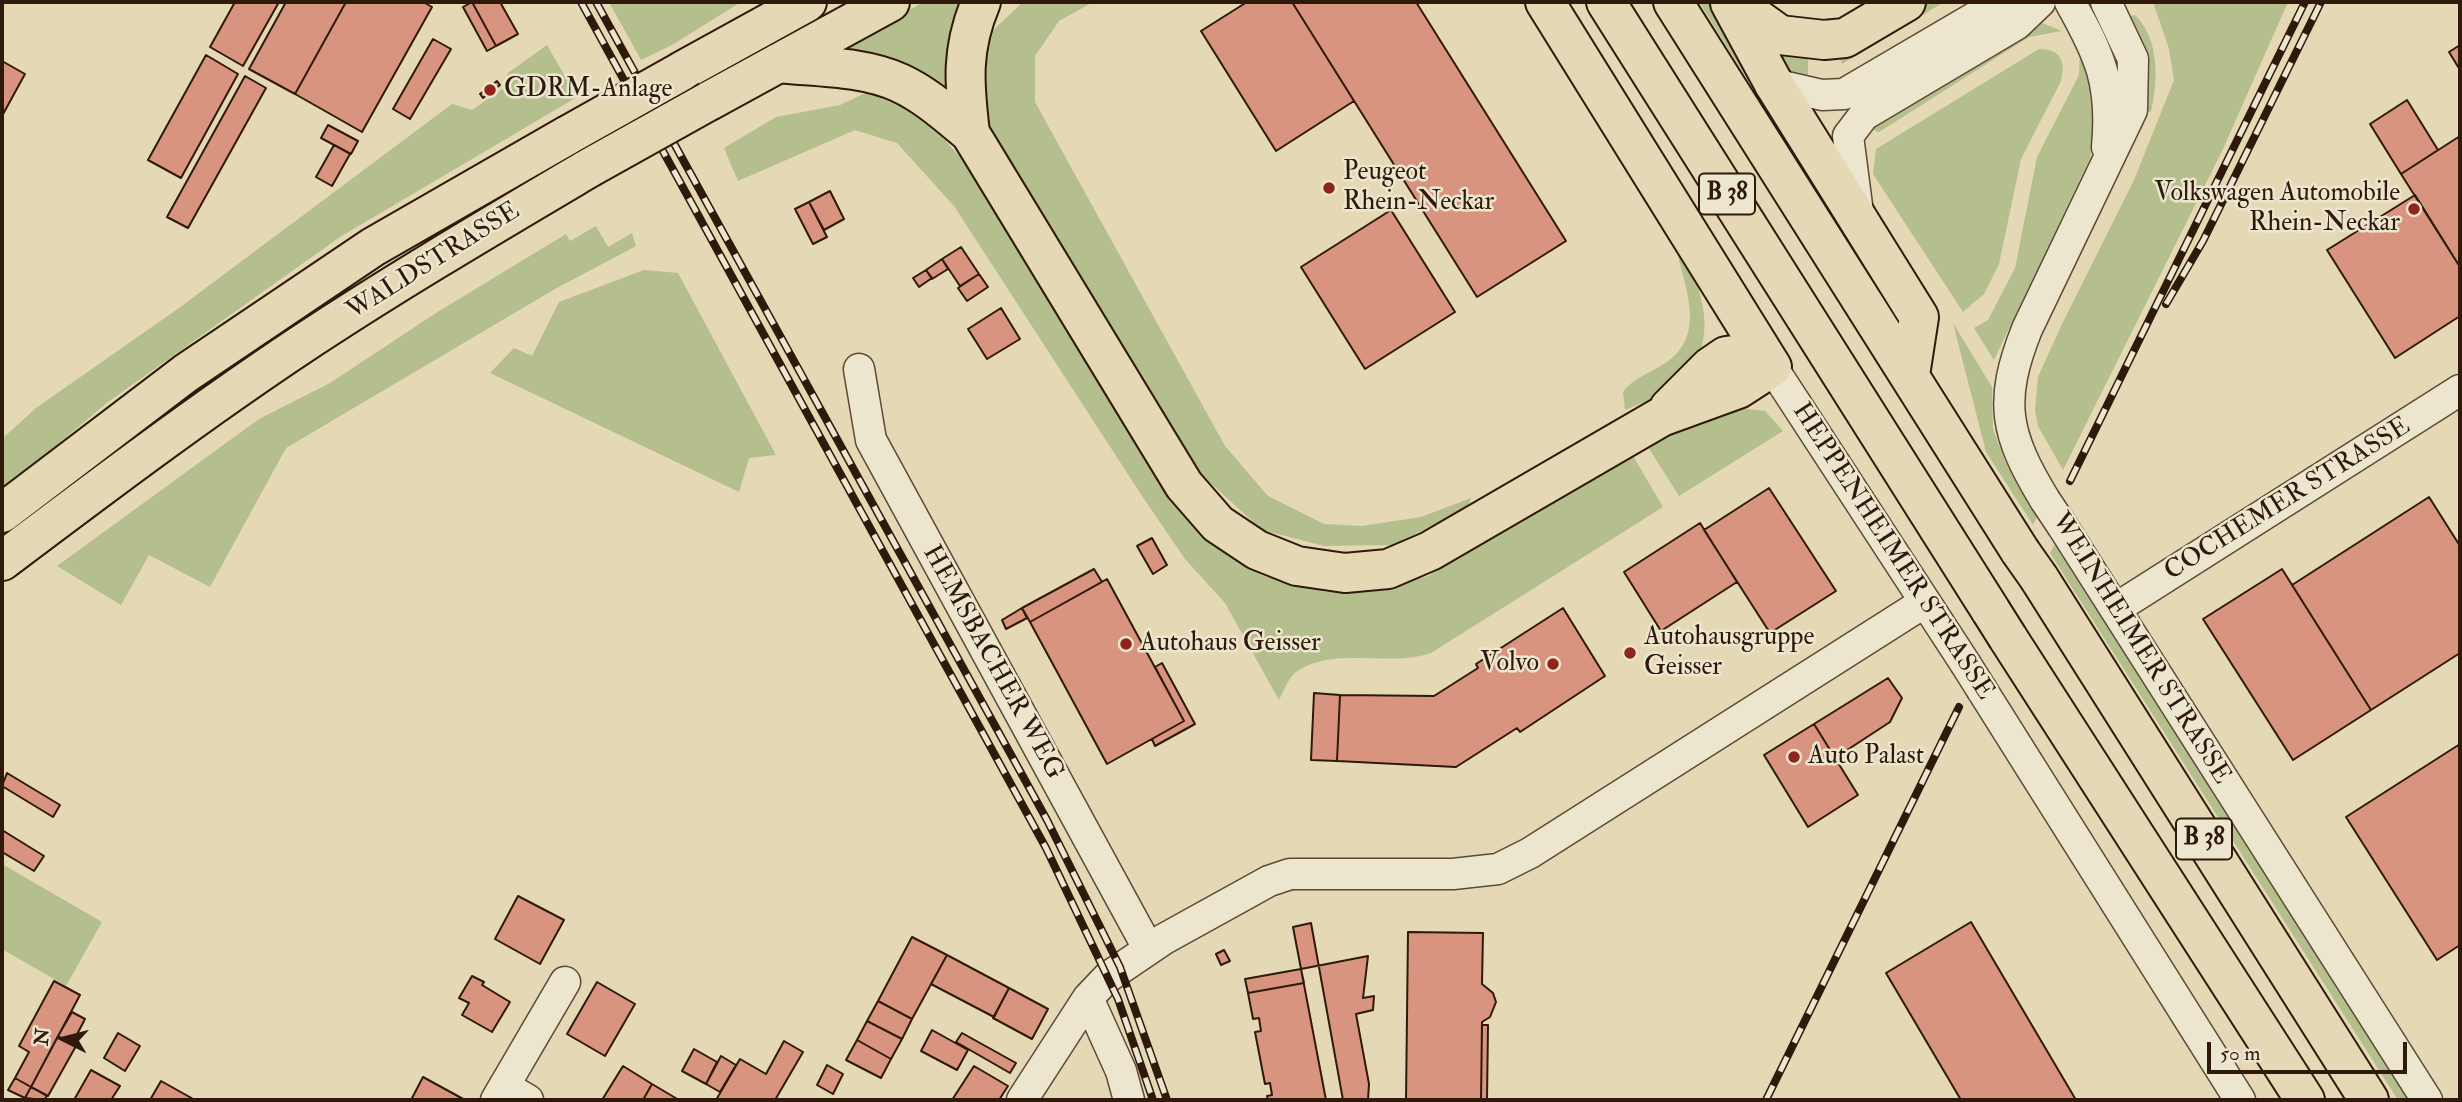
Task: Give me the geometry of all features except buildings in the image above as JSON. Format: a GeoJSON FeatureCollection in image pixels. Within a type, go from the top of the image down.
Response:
{"type":"FeatureCollection","features":[{"type":"Feature","properties":{"kind":"main road","name":"WALDSTRASSE"},"geometry":{"type":"LineString","coordinates":[[2,513],[186,373],[373,247],[682,71],[761,16],[807,2]]}},
{"type":"Feature","properties":{"kind":"main road","name":"WALDSTRASSE"},"geometry":{"type":"LineString","coordinates":[[2,561],[148,451],[298,347],[426,264],[589,168],[890,2]]}},
{"type":"Feature","properties":{"kind":"main road"},"geometry":{"type":"LineString","coordinates":[[970,132],[963,76],[968,40],[981,2]]}},
{"type":"Feature","properties":{"kind":"main road","name":"HEPPENHEIMER STRASSE"},"geometry":{"type":"LineString","coordinates":[[1545,2],[1767,359]]}},
{"type":"Feature","properties":{"kind":"main road","name":"B 38"},"geometry":{"type":"LineString","coordinates":[[1606,2],[1999,625],[2305,1100]]}},
{"type":"Feature","properties":{"kind":"main road","name":"B 38"},"geometry":{"type":"LineString","coordinates":[[1673,2],[1907,359],[2029,565],[2369,1100]]}},
{"type":"Feature","properties":{"kind":"main road"},"geometry":{"type":"LineString","coordinates":[[1731,2],[1774,84],[1919,317],[1907,359]]}},
{"type":"Feature","properties":{"kind":"main road"},"geometry":{"type":"LineString","coordinates":[[1731,2],[1780,35],[1824,40],[1844,38],[1906,2]]}},
{"type":"Feature","properties":{"kind":"main road"},"geometry":{"type":"LineString","coordinates":[[778,63],[857,71],[898,82],[923,96],[970,132],[1184,485],[1218,524],[1257,550],[1297,566],[1345,573],[1388,569],[1430,551],[1640,429],[1738,389],[1767,359]]}},
{"type":"Feature","properties":{"kind":"main road"},"geometry":{"type":"LineString","coordinates":[[1710,367],[1717,275]]}},
{"type":"Feature","properties":{"kind":"main road"},"geometry":{"type":"LineString","coordinates":[[1640,429],[1726,356],[1767,359]]}},
{"type":"Feature","properties":{"kind":"street"},"geometry":{"type":"LineString","coordinates":[[1774,84],[1822,95],[1844,94],[2001,2]]}},
{"type":"Feature","properties":{"kind":"street"},"geometry":{"type":"LineString","coordinates":[[1859,224],[1848,136],[1864,115],[2017,24],[2040,2]]}},
{"type":"Feature","properties":{"kind":"street","name":"WEINHEIMER STRASSE"},"geometry":{"type":"LineString","coordinates":[[2070,2],[2103,66],[2110,110],[2105,172]]}},
{"type":"Feature","properties":{"kind":"street","name":"WEINHEIMER STRASSE"},"geometry":{"type":"LineString","coordinates":[[2106,2],[2133,59],[2132,110],[2013,363],[2008,397],[2011,434],[2045,500],[2427,1100]]}},
{"type":"Feature","properties":{"kind":"street","name":"HEPPENHEIMER STRASSE"},"geometry":{"type":"LineString","coordinates":[[1767,359],[1965,663],[2240,1100]]}},
{"type":"Feature","properties":{"kind":"street","name":"HEMSBACHER WEG"},"geometry":{"type":"LineString","coordinates":[[859,369],[871,440],[1148,948]]}},
{"type":"Feature","properties":{"kind":"street","name":"COCHEMER STRASSE"},"geometry":{"type":"LineString","coordinates":[[2115,609],[2460,390]]}},
{"type":"Feature","properties":{"kind":"street"},"geometry":{"type":"LineString","coordinates":[[1022,1100],[1088,998],[1108,977],[1148,948],[1269,881],[1290,874],[1453,874],[1497,869],[1530,853],[1925,602]]}},
{"type":"Feature","properties":{"kind":"street"},"geometry":{"type":"LineString","coordinates":[[509,1096],[565,982]]}},
{"type":"Feature","properties":{"kind":"street"},"geometry":{"type":"LineString","coordinates":[[1088,998],[1121,1071],[1129,1100]]}},
{"type":"Feature","properties":{"kind":"green space"},"geometry":{"type":"Polygon","coordinates":[[[609,2],[741,2],[672,45],[641,60],[609,2]]]}},
{"type":"Feature","properties":{"kind":"green space"},"geometry":{"type":"Polygon","coordinates":[[[924,2],[970,2],[955,108],[829,54],[924,2]]]}},
{"type":"Feature","properties":{"kind":"green space"},"geometry":{"type":"Polygon","coordinates":[[[1023,2],[1093,2],[1059,21],[1035,56],[1035,102],[1225,446],[1268,496],[1324,524],[1362,526],[1421,517],[1471,498],[1468,507],[1393,545],[1324,546],[1262,530],[1203,476],[989,124],[983,71],[990,33],[1023,2]]]}},
{"type":"Feature","properties":{"kind":"green space"},"geometry":{"type":"Polygon","coordinates":[[[1699,2],[1712,2],[1793,132],[1784,138],[1699,2]]]}},
{"type":"Feature","properties":{"kind":"green space"},"geometry":{"type":"Polygon","coordinates":[[[1928,2],[1944,2],[1842,64],[1837,48],[1874,33],[1928,2]]]}},
{"type":"Feature","properties":{"kind":"green space"},"geometry":{"type":"Polygon","coordinates":[[[2153,2],[2288,2],[2223,149],[2063,470],[2038,426],[2035,411],[2038,377],[2134,180],[2174,80],[2169,49],[2153,2]]]}},
{"type":"Feature","properties":{"kind":"green space"},"geometry":{"type":"Polygon","coordinates":[[[2135,15],[2149,36],[2153,48],[2156,74],[2151,112],[2147,111],[2148,86],[2144,62],[2130,16],[2135,15]]]}},
{"type":"Feature","properties":{"kind":"green space"},"geometry":{"type":"Polygon","coordinates":[[[2042,23],[2062,31],[2029,37],[1879,132],[1869,129],[2017,32],[2042,23]]]}},
{"type":"Feature","properties":{"kind":"green space"},"geometry":{"type":"Polygon","coordinates":[[[1753,30],[1808,50],[1808,80],[1781,66],[1753,30]]]}},
{"type":"Feature","properties":{"kind":"green space"},"geometry":{"type":"Polygon","coordinates":[[[547,45],[577,97],[340,237],[108,402],[2,491],[2,439],[36,408],[179,308],[452,104],[472,110],[504,88],[508,73],[547,45]]]}},
{"type":"Feature","properties":{"kind":"green space"},"geometry":{"type":"Polygon","coordinates":[[[2039,49],[2052,51],[2060,58],[2063,68],[2061,81],[2021,159],[1999,264],[1984,294],[1963,312],[1873,174],[1876,149],[2039,49]]]}},
{"type":"Feature","properties":{"kind":"green space"},"geometry":{"type":"Polygon","coordinates":[[[2080,49],[2093,77],[2098,119],[2090,158],[1994,360],[1974,328],[1988,320],[2015,268],[2037,157],[2079,75],[2080,49]]]}},
{"type":"Feature","properties":{"kind":"green space"},"geometry":{"type":"Polygon","coordinates":[[[870,91],[921,113],[960,157],[1152,466],[1211,544],[1264,576],[1326,592],[1376,591],[1428,576],[1633,456],[1663,507],[1431,653],[1398,658],[1344,658],[1311,664],[1293,674],[1279,700],[1225,603],[1185,559],[954,206],[897,143],[855,130],[738,181],[724,148],[776,117],[840,105],[870,91]]]}},
{"type":"Feature","properties":{"kind":"green space"},"geometry":{"type":"Polygon","coordinates":[[[596,226],[608,247],[632,233],[636,246],[555,289],[286,448],[210,587],[149,555],[121,605],[57,566],[259,419],[330,383],[436,313],[566,234],[570,241],[596,226]]]}},
{"type":"Feature","properties":{"kind":"green space"},"geometry":{"type":"Polygon","coordinates":[[[1675,241],[1692,272],[1703,305],[1703,340],[1698,356],[1680,381],[1647,405],[1644,402],[1625,410],[1623,392],[1627,387],[1667,362],[1680,350],[1687,336],[1689,305],[1675,241]]]}},
{"type":"Feature","properties":{"kind":"green space"},"geometry":{"type":"Polygon","coordinates":[[[644,270],[678,273],[776,455],[749,458],[739,492],[490,373],[514,348],[532,356],[559,302],[644,270]]]}},
{"type":"Feature","properties":{"kind":"green space"},"geometry":{"type":"Polygon","coordinates":[[[1953,323],[1992,387],[1993,429],[2005,461],[2038,515],[2033,525],[1986,452],[1953,323]]]}},
{"type":"Feature","properties":{"kind":"green space"},"geometry":{"type":"Polygon","coordinates":[[[1731,407],[1765,411],[1783,431],[1679,496],[1648,447],[1691,417],[1731,407]]]}},
{"type":"Feature","properties":{"kind":"green space"},"geometry":{"type":"Polygon","coordinates":[[[2056,542],[2410,1100],[2398,1100],[2050,553],[2056,542]]]}},
{"type":"Feature","properties":{"kind":"green space"},"geometry":{"type":"Polygon","coordinates":[[[2,864],[102,922],[66,986],[2,949],[2,864]]]}},
{"type":"Feature","properties":{"kind":"railway"},"geometry":{"type":"LineString","coordinates":[[581,2],[1046,848],[1118,999],[1153,1100]]}},
{"type":"Feature","properties":{"kind":"railway"},"geometry":{"type":"LineString","coordinates":[[596,2],[1047,820],[1120,967],[1167,1100]]}},
{"type":"Feature","properties":{"kind":"railway"},"geometry":{"type":"LineString","coordinates":[[2070,481],[2305,2]]}},
{"type":"Feature","properties":{"kind":"railway"},"geometry":{"type":"LineString","coordinates":[[2166,304],[2203,241],[2321,2]]}},
{"type":"Feature","properties":{"kind":"railway"},"geometry":{"type":"LineString","coordinates":[[1766,1100],[1959,707]]}},
{"type":"Feature","properties":{"kind":"place","name":"GDRM-Anlage"},"geometry":{"type":"Point","coordinates":[490,90]}},
{"type":"Feature","properties":{"kind":"place","name":"Peugeot Rhein-Neckar"},"geometry":{"type":"Point","coordinates":[1329,188]}},
{"type":"Feature","properties":{"kind":"place","name":"Volkswagen Automobile Rhein-Neckar"},"geometry":{"type":"Point","coordinates":[2414,209]}},
{"type":"Feature","properties":{"kind":"place","name":"Autohaus Geisser"},"geometry":{"type":"Point","coordinates":[1126,644]}},
{"type":"Feature","properties":{"kind":"place","name":"Autohausgruppe Geisser"},"geometry":{"type":"Point","coordinates":[1630,653]}},
{"type":"Feature","properties":{"kind":"place","name":"Volvo"},"geometry":{"type":"Point","coordinates":[1553,664]}},
{"type":"Feature","properties":{"kind":"place","name":"Auto Palast"},"geometry":{"type":"Point","coordinates":[1794,757]}}]}
